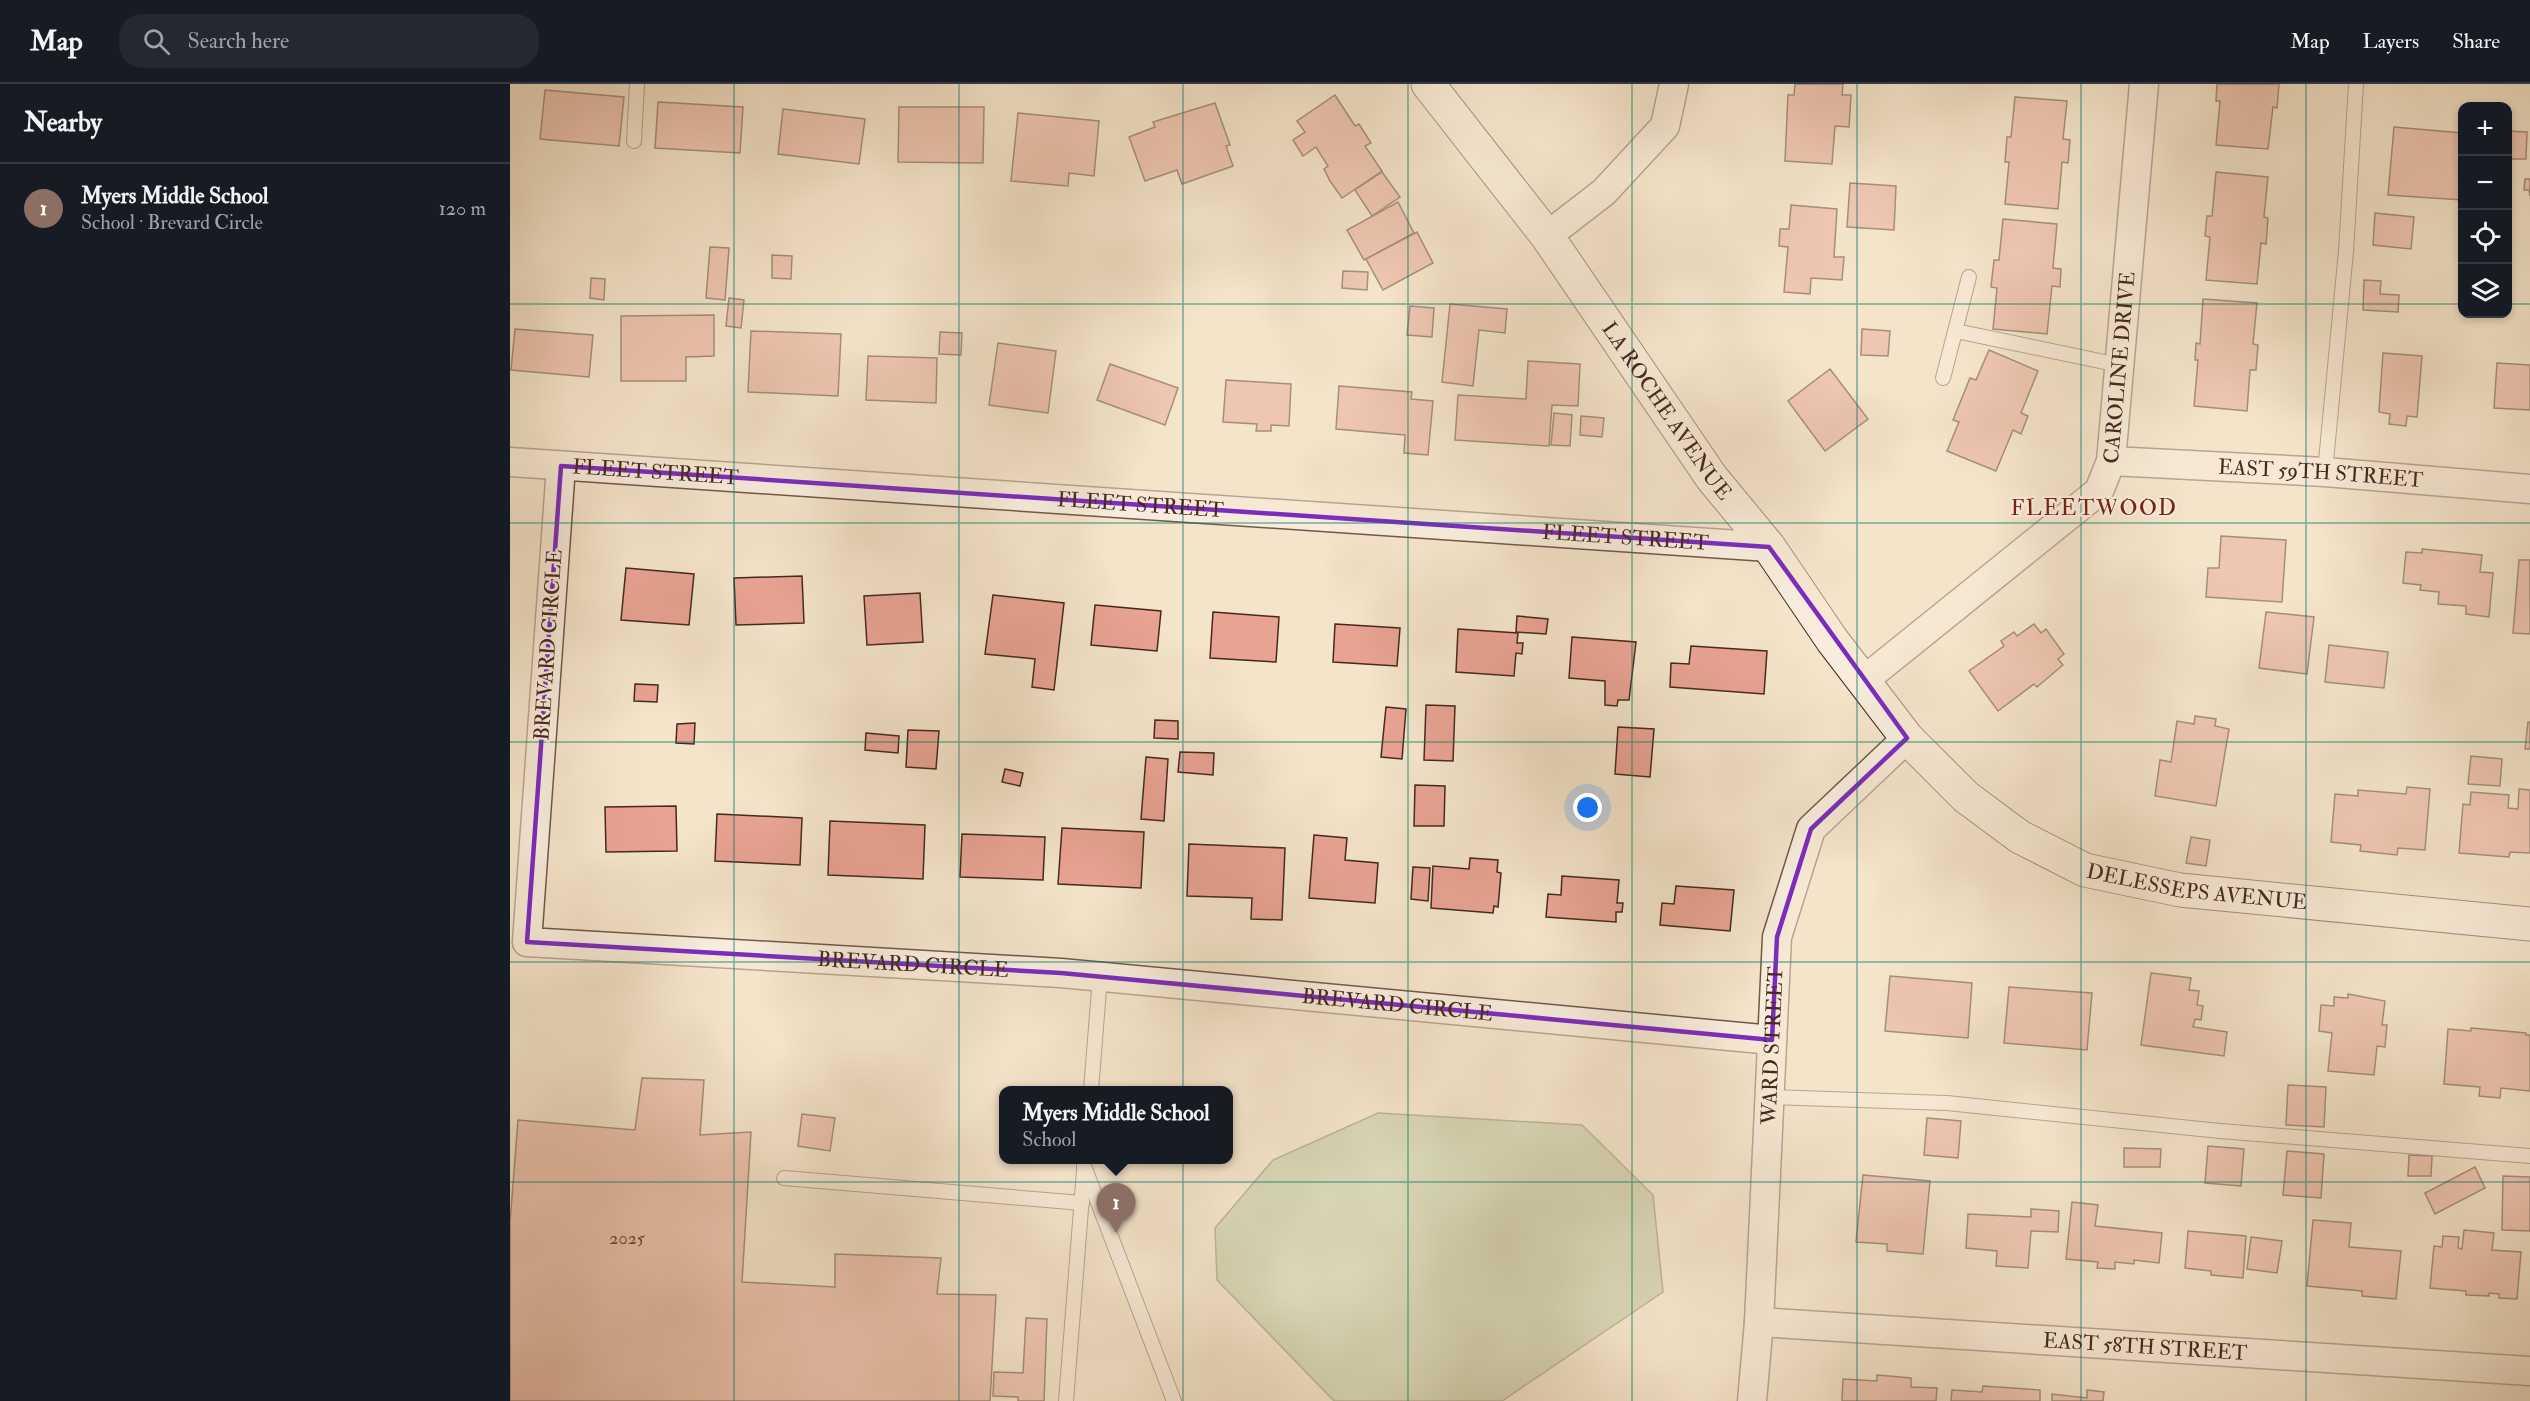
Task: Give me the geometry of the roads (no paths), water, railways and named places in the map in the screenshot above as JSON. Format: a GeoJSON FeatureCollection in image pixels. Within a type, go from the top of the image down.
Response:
{"type":"FeatureCollection","features":[{"type":"Feature","properties":{"kind":"main road","name":"LA ROCHE AVENUE"},"geometry":{"type":"LineString","coordinates":[[1428,84],[1547,236],[1712,478],[1769,547],[1832,640],[1907,738]]}},
{"type":"Feature","properties":{"kind":"main road","name":"DELESSEPS AVENUE"},"geometry":{"type":"LineString","coordinates":[[1907,738],[1975,804],[2020,837],[2085,870],[2180,890],[2530,924]]}},
{"type":"Feature","properties":{"kind":"street"},"geometry":{"type":"LineString","coordinates":[[1547,236],[1604,192],[1665,126],[1674,84]]}},
{"type":"Feature","properties":{"kind":"street","name":"CAROLINE DRIVE"},"geometry":{"type":"LineString","coordinates":[[1863,681],[2098,492],[2111,461],[2144,84]]}},
{"type":"Feature","properties":{"kind":"street","name":"EAST 59TH STREET"},"geometry":{"type":"LineString","coordinates":[[2111,461],[2325,472],[2530,489]]}},
{"type":"Feature","properties":{"kind":"street","name":"FLEET STREET"},"geometry":{"type":"LineString","coordinates":[[510,462],[1769,547]]}},
{"type":"Feature","properties":{"kind":"street","name":"BREVARD CIRCLE"},"geometry":{"type":"LineString","coordinates":[[561,466],[527,942],[1100,977],[1772,1040]]}},
{"type":"Feature","properties":{"kind":"street","name":"WARD STREET"},"geometry":{"type":"LineString","coordinates":[[1752,1401],[1759,1322],[1777,937],[1811,829],[1907,738]]}},
{"type":"Feature","properties":{"kind":"street","name":"EAST 58TH STREET"},"geometry":{"type":"LineString","coordinates":[[1759,1322],[2530,1371]]}},
{"type":"Feature","properties":{"kind":"lane"},"geometry":{"type":"LineString","coordinates":[[634,141],[637,84]]}},
{"type":"Feature","properties":{"kind":"lane"},"geometry":{"type":"LineString","coordinates":[[2325,472],[2346,251],[2356,84]]}},
{"type":"Feature","properties":{"kind":"lane"},"geometry":{"type":"LineString","coordinates":[[1943,378],[1969,277]]}},
{"type":"Feature","properties":{"kind":"lane"},"geometry":{"type":"LineString","coordinates":[[1956,331],[2119,365]]}},
{"type":"Feature","properties":{"kind":"lane"},"geometry":{"type":"LineString","coordinates":[[1090,1086],[1100,977]]}},
{"type":"Feature","properties":{"kind":"lane"},"geometry":{"type":"LineString","coordinates":[[1770,1097],[1947,1103],[2220,1131],[2530,1156]]}},
{"type":"Feature","properties":{"kind":"lane"},"geometry":{"type":"LineString","coordinates":[[1066,1401],[1085,1164]]}},
{"type":"Feature","properties":{"kind":"lane"},"geometry":{"type":"LineString","coordinates":[[1085,1164],[1174,1401]]}},
{"type":"Feature","properties":{"kind":"lane"},"geometry":{"type":"LineString","coordinates":[[784,1178],[1082,1203]]}},
{"type":"Feature","properties":{"kind":"place","name":"Myers Middle School"},"geometry":{"type":"Point","coordinates":[1116,1233]}},
{"type":"Feature","properties":{"kind":"district","name":"FLEETWOOD"},"geometry":{"type":"Point","coordinates":[2094,507]}}]}
